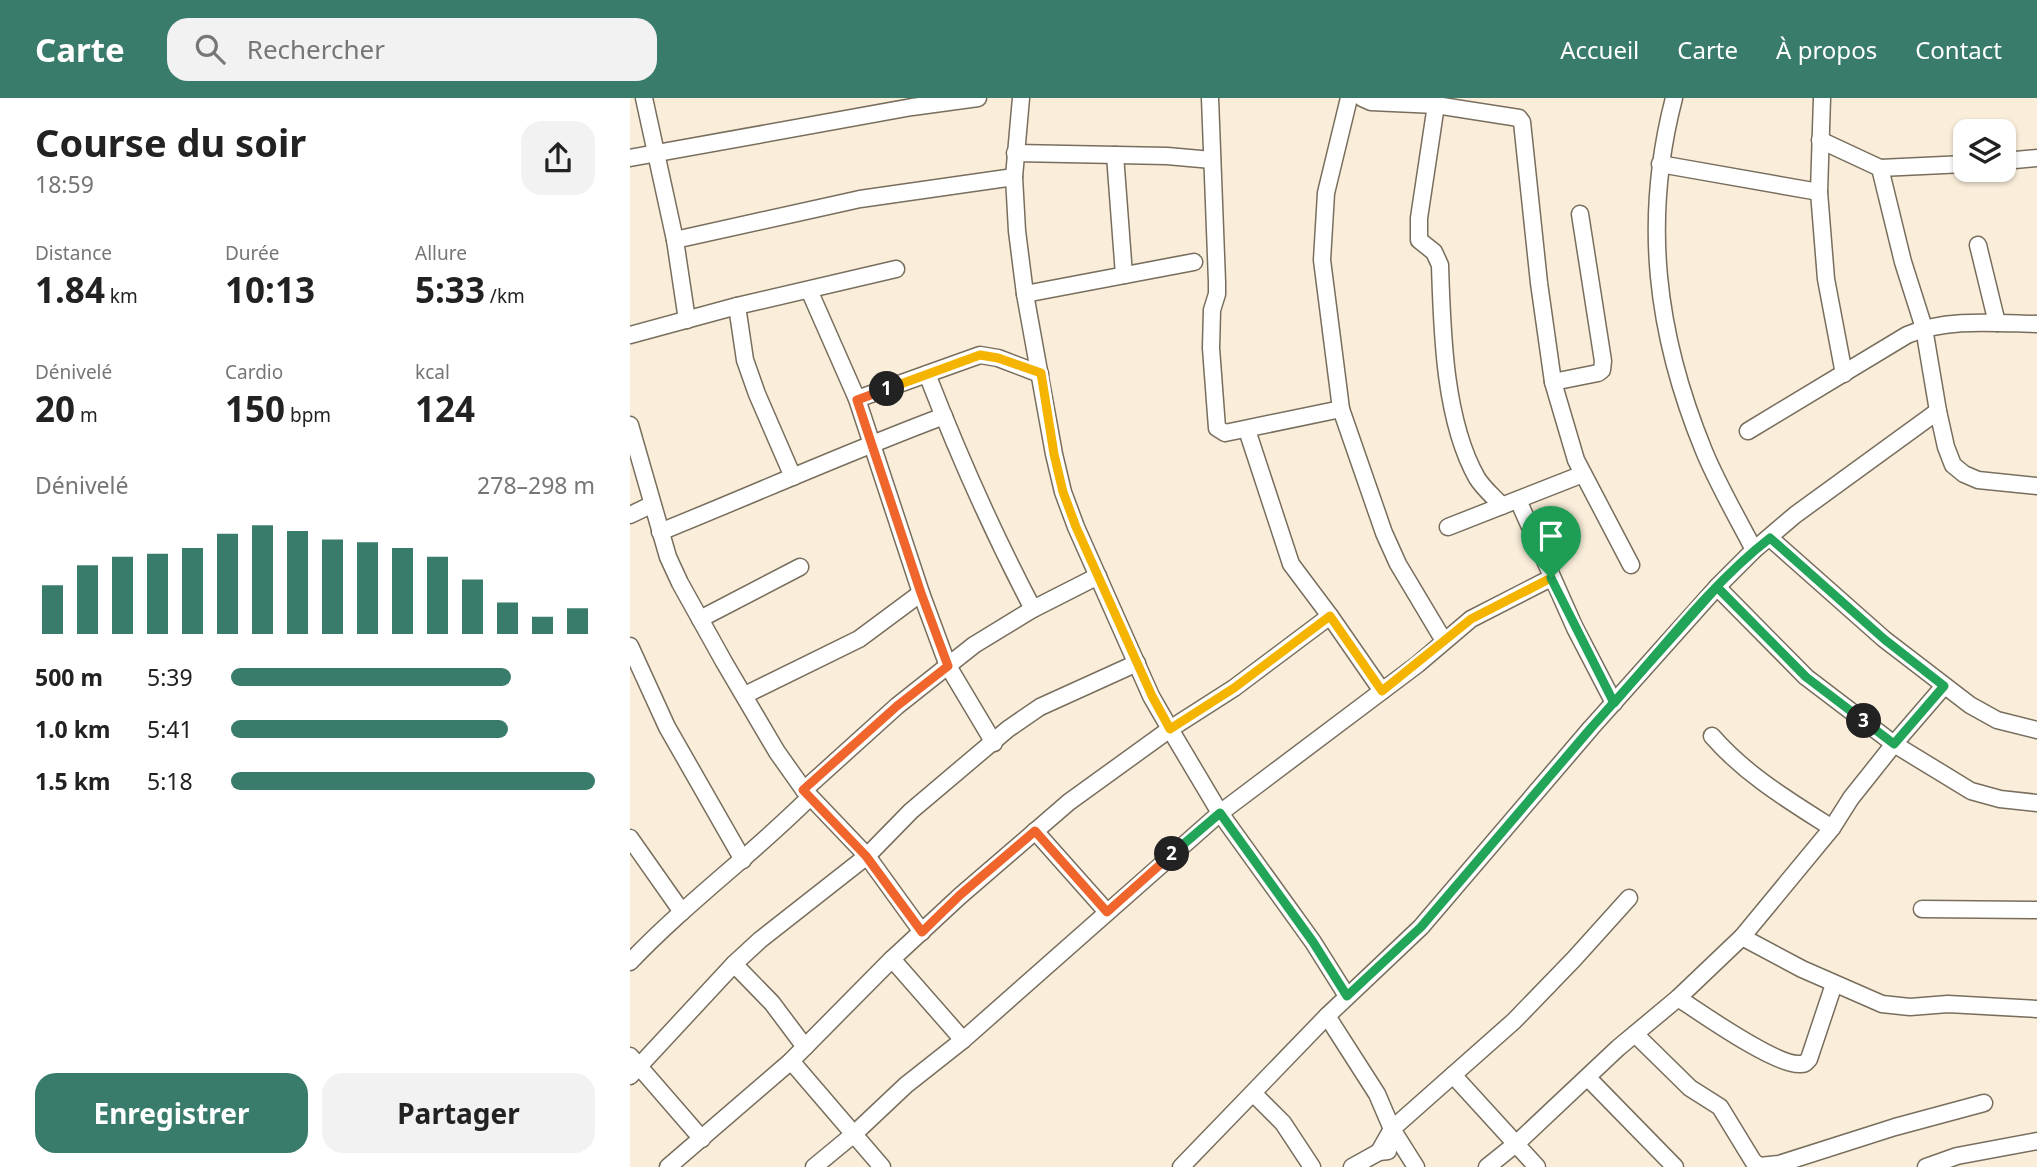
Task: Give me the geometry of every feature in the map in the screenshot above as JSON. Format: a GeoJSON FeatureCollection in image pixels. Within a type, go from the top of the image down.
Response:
{"type":"FeatureCollection","features":[{"type":"Feature","properties":{"kind":"street"},"geometry":{"type":"LineString","coordinates":[[644,98],[675,240],[687,320]]}},
{"type":"Feature","properties":{"kind":"street"},"geometry":{"type":"LineString","coordinates":[[630,158],[912,107],[978,98]]}},
{"type":"Feature","properties":{"kind":"street"},"geometry":{"type":"LineString","coordinates":[[1021,98],[1014,177],[1017,231],[1025,294],[1063,492],[1137,663],[1170,729],[1220,813],[1313,942],[1347,996]]}},
{"type":"Feature","properties":{"kind":"street"},"geometry":{"type":"LineString","coordinates":[[1210,98],[1217,282],[1210,348],[1216,424],[1220,432],[1224,433],[1341,409]]}},
{"type":"Feature","properties":{"kind":"street"},"geometry":{"type":"LineString","coordinates":[[1349,98],[1326,193],[1322,260],[1341,409],[1384,533],[1398,564],[1444,641]]}},
{"type":"Feature","properties":{"kind":"street"},"geometry":{"type":"LineString","coordinates":[[1362,98],[1371,102],[1436,105],[1510,116],[1519,118],[1522,122],[1539,283],[1553,382],[1576,460],[1631,565]]}},
{"type":"Feature","properties":{"kind":"street"},"geometry":{"type":"LineString","coordinates":[[1674,98],[1660,164],[1656,226],[1658,278],[1665,329],[1704,452],[1754,550]]}},
{"type":"Feature","properties":{"kind":"street"},"geometry":{"type":"LineString","coordinates":[[1822,98],[1819,192],[1826,279],[1844,374]]}},
{"type":"Feature","properties":{"kind":"street"},"geometry":{"type":"LineString","coordinates":[[1436,105],[1419,218],[1419,240],[1434,252],[1440,265],[1446,378],[1464,446],[1477,479],[1510,503],[1614,703]]}},
{"type":"Feature","properties":{"kind":"street"},"geometry":{"type":"LineString","coordinates":[[1821,140],[1880,168],[1953,165]]}},
{"type":"Feature","properties":{"kind":"street"},"geometry":{"type":"LineString","coordinates":[[1015,153],[1167,156],[1212,160]]}},
{"type":"Feature","properties":{"kind":"street"},"geometry":{"type":"LineString","coordinates":[[1115,155],[1124,275]]}},
{"type":"Feature","properties":{"kind":"street"},"geometry":{"type":"LineString","coordinates":[[2016,160],[2037,158]]}},
{"type":"Feature","properties":{"kind":"street"},"geometry":{"type":"LineString","coordinates":[[1660,164],[1819,192]]}},
{"type":"Feature","properties":{"kind":"street"},"geometry":{"type":"LineString","coordinates":[[1880,168],[1903,262],[1924,328],[1938,411],[1953,465],[1978,480],[2037,486]]}},
{"type":"Feature","properties":{"kind":"street"},"geometry":{"type":"LineString","coordinates":[[675,240],[860,199],[1014,177]]}},
{"type":"Feature","properties":{"kind":"street"},"geometry":{"type":"LineString","coordinates":[[1553,382],[1602,370],[1603,361],[1580,214]]}},
{"type":"Feature","properties":{"kind":"street"},"geometry":{"type":"LineString","coordinates":[[1978,245],[1997,323]]}},
{"type":"Feature","properties":{"kind":"street"},"geometry":{"type":"LineString","coordinates":[[1025,294],[1194,262]]}},
{"type":"Feature","properties":{"kind":"street"},"geometry":{"type":"LineString","coordinates":[[630,335],[737,306],[896,269]]}},
{"type":"Feature","properties":{"kind":"street"},"geometry":{"type":"LineString","coordinates":[[809,290],[873,442],[921,593],[948,666],[993,744]]}},
{"type":"Feature","properties":{"kind":"street"},"geometry":{"type":"LineString","coordinates":[[737,306],[745,360],[793,477]]}},
{"type":"Feature","properties":{"kind":"street"},"geometry":{"type":"LineString","coordinates":[[1748,431],[1907,335],[1924,328],[1997,323],[2037,324]]}},
{"type":"Feature","properties":{"kind":"street"},"geometry":{"type":"LineString","coordinates":[[857,400],[980,355],[998,358],[1041,373]]}},
{"type":"Feature","properties":{"kind":"street"},"geometry":{"type":"LineString","coordinates":[[928,374],[1007,559],[1033,609]]}},
{"type":"Feature","properties":{"kind":"street"},"geometry":{"type":"LineString","coordinates":[[1181,1167],[1347,996],[1421,927],[1614,703],[1717,587],[1754,550],[1795,515],[1938,411]]}},
{"type":"Feature","properties":{"kind":"street"},"geometry":{"type":"LineString","coordinates":[[660,532],[873,442],[944,416]]}},
{"type":"Feature","properties":{"kind":"street"},"geometry":{"type":"LineString","coordinates":[[630,425],[660,532],[680,583],[700,619],[777,751],[806,793],[866,856],[922,932]]}},
{"type":"Feature","properties":{"kind":"street"},"geometry":{"type":"LineString","coordinates":[[1247,430],[1263,486],[1291,564],[1382,691]]}},
{"type":"Feature","properties":{"kind":"street"},"geometry":{"type":"LineString","coordinates":[[1448,527],[1583,474]]}},
{"type":"Feature","properties":{"kind":"street"},"geometry":{"type":"LineString","coordinates":[[630,515],[651,505]]}},
{"type":"Feature","properties":{"kind":"street"},"geometry":{"type":"LineString","coordinates":[[1770,538],[1876,632],[1970,705],[1997,720],[2037,730]]}},
{"type":"Feature","properties":{"kind":"street"},"geometry":{"type":"LineString","coordinates":[[700,619],[800,566]]}},
{"type":"Feature","properties":{"kind":"street"},"geometry":{"type":"LineString","coordinates":[[630,962],[682,912],[772,835],[806,793],[897,706],[974,645],[1033,609],[1098,576]]}},
{"type":"Feature","properties":{"kind":"street"},"geometry":{"type":"LineString","coordinates":[[814,1167],[854,1135],[906,1085],[962,1040],[1220,813],[1382,691],[1471,619],[1551,578]]}},
{"type":"Feature","properties":{"kind":"street"},"geometry":{"type":"LineString","coordinates":[[1717,587],[1806,677],[1894,744],[1970,791],[2000,799],[2037,803]]}},
{"type":"Feature","properties":{"kind":"street"},"geometry":{"type":"LineString","coordinates":[[745,695],[859,639],[921,593]]}},
{"type":"Feature","properties":{"kind":"street"},"geometry":{"type":"LineString","coordinates":[[668,1167],[791,1061],[960,895],[1069,802],[1170,729],[1234,688],[1330,616]]}},
{"type":"Feature","properties":{"kind":"street"},"geometry":{"type":"LineString","coordinates":[[630,646],[667,727],[743,860]]}},
{"type":"Feature","properties":{"kind":"street"},"geometry":{"type":"LineString","coordinates":[[702,1139],[633,1067],[734,964],[803,904],[866,856],[911,811],[1008,729],[1040,707],[1137,663]]}},
{"type":"Feature","properties":{"kind":"street"},"geometry":{"type":"LineString","coordinates":[[1487,1167],[1678,998],[1742,937],[1832,828],[1851,798],[1894,744],[1944,686]]}},
{"type":"Feature","properties":{"kind":"street"},"geometry":{"type":"LineString","coordinates":[[1712,736],[1733,760],[1764,785],[1832,828]]}},
{"type":"Feature","properties":{"kind":"street"},"geometry":{"type":"LineString","coordinates":[[1035,831],[1107,912]]}},
{"type":"Feature","properties":{"kind":"street"},"geometry":{"type":"LineString","coordinates":[[630,838],[682,912]]}},
{"type":"Feature","properties":{"kind":"street"},"geometry":{"type":"LineString","coordinates":[[1379,1152],[1392,1129],[1514,1020],[1629,898]]}},
{"type":"Feature","properties":{"kind":"street"},"geometry":{"type":"LineString","coordinates":[[1922,908],[2037,910]]}},
{"type":"Feature","properties":{"kind":"street"},"geometry":{"type":"LineString","coordinates":[[1742,937],[1834,984],[1882,1004],[1897,1007],[1948,1004],[2037,1009]]}},
{"type":"Feature","properties":{"kind":"street"},"geometry":{"type":"LineString","coordinates":[[892,959],[962,1040]]}},
{"type":"Feature","properties":{"kind":"street"},"geometry":{"type":"LineString","coordinates":[[734,964],[772,1003],[805,1047]]}},
{"type":"Feature","properties":{"kind":"street"},"geometry":{"type":"LineString","coordinates":[[1678,998],[1740,1038],[1798,1065],[1809,1059],[1834,984]]}},
{"type":"Feature","properties":{"kind":"street"},"geometry":{"type":"LineString","coordinates":[[1327,1016],[1377,1094],[1392,1129],[1416,1167]]}},
{"type":"Feature","properties":{"kind":"street"},"geometry":{"type":"LineString","coordinates":[[1635,1034],[1690,1087],[1720,1107],[1756,1165],[1763,1167],[1779,1166],[1895,1127],[1984,1103]]}},
{"type":"Feature","properties":{"kind":"street"},"geometry":{"type":"LineString","coordinates":[[791,1061],[882,1167]]}},
{"type":"Feature","properties":{"kind":"street"},"geometry":{"type":"LineString","coordinates":[[1453,1075],[1537,1167]]}},
{"type":"Feature","properties":{"kind":"street"},"geometry":{"type":"LineString","coordinates":[[1588,1078],[1675,1167]]}},
{"type":"Feature","properties":{"kind":"street"},"geometry":{"type":"LineString","coordinates":[[1253,1093],[1283,1123],[1312,1167]]}},
{"type":"Feature","properties":{"kind":"street"},"geometry":{"type":"LineString","coordinates":[[1926,1167],[1957,1156],[2037,1141]]}},
{"type":"Feature","properties":{"kind":"street"},"geometry":{"type":"LineString","coordinates":[[1352,1167],[1379,1152],[1404,1149]]}},
{"type":"Feature","properties":{"kind":"route"},"geometry":{"type":"LineString","coordinates":[[1551,578],[1471,619],[1382,691],[1330,616],[1234,688],[1170,729],[1152,696],[1063,492],[1041,373],[988,355],[980,355],[857,400],[948,666],[897,706],[803,790],[866,856],[922,932],[960,895],[1035,831],[1107,912],[1220,813],[1313,942],[1347,996],[1421,927],[1591,728],[1614,703],[1665,645],[1717,587],[1806,677],[1894,744],[1944,686],[1884,639],[1770,538],[1717,587],[1614,703],[1551,578]]}}]}
